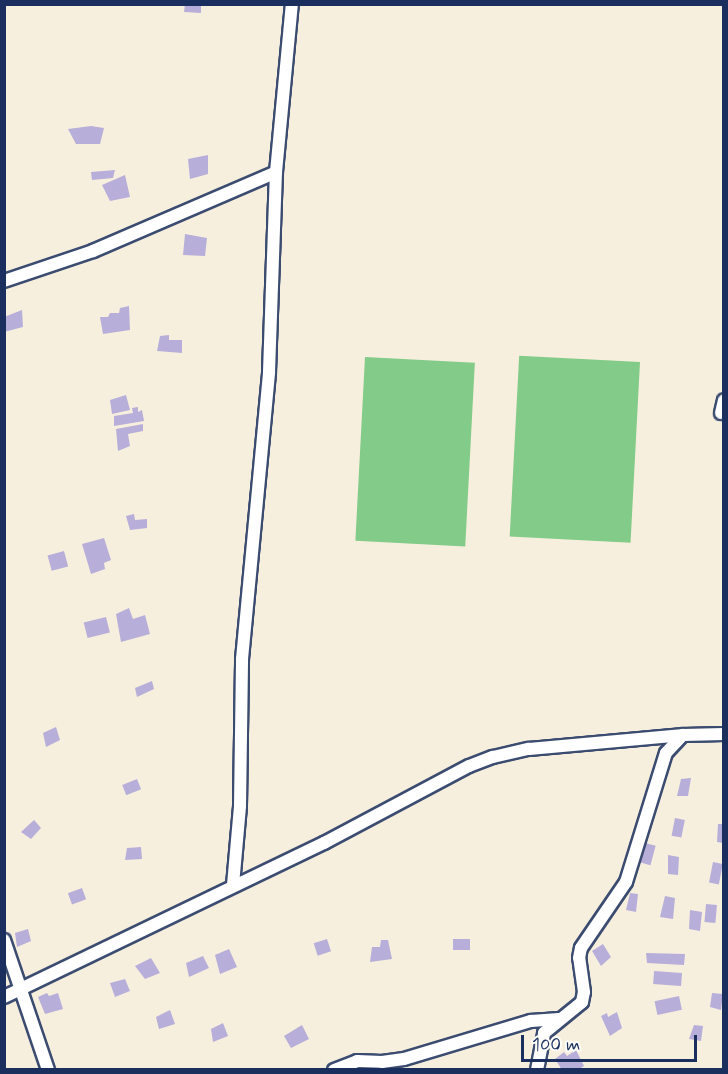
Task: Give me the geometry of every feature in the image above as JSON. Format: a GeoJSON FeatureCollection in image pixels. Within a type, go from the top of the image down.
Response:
{"type":"FeatureCollection","features":[{"type":"Feature","properties":{"kind":"street"},"geometry":{"type":"LineString","coordinates":[[233,885],[240,806],[242,659],[269,372],[276,172],[292,4]]}},
{"type":"Feature","properties":{"kind":"street"},"geometry":{"type":"LineString","coordinates":[[4,281],[93,251],[276,172]]}},
{"type":"Feature","properties":{"kind":"street"},"geometry":{"type":"LineString","coordinates":[[721,413],[723,400]]}},
{"type":"Feature","properties":{"kind":"street"},"geometry":{"type":"LineString","coordinates":[[4,997],[94,956],[233,885],[324,843],[469,766],[493,757],[529,749],[683,735],[723,734]]}},
{"type":"Feature","properties":{"kind":"street"},"geometry":{"type":"LineString","coordinates":[[537,1070],[544,1033],[582,1002],[584,992],[579,958],[581,948],[626,882],[666,753],[683,735]]}},
{"type":"Feature","properties":{"kind":"street"},"geometry":{"type":"LineString","coordinates":[[4,940],[48,1070]]}},
{"type":"Feature","properties":{"kind":"street"},"geometry":{"type":"LineString","coordinates":[[333,1070],[357,1061],[382,1062],[404,1059],[531,1021],[559,1019]]}},
{"type":"Feature","properties":{"kind":"green space"},"geometry":{"type":"Polygon","coordinates":[[[519,356],[640,362],[631,543],[510,536],[519,356]]]}},
{"type":"Feature","properties":{"kind":"green space"},"geometry":{"type":"Polygon","coordinates":[[[365,357],[475,363],[465,547],[355,541],[365,357]]]}},
{"type":"Feature","properties":{"kind":"building"},"geometry":{"type":"Polygon","coordinates":[[[185,4],[201,4],[201,13],[184,12],[185,4]]]}},
{"type":"Feature","properties":{"kind":"building"},"geometry":{"type":"Polygon","coordinates":[[[91,126],[104,128],[100,144],[76,144],[68,129],[91,126]]]}},
{"type":"Feature","properties":{"kind":"building"},"geometry":{"type":"Polygon","coordinates":[[[208,155],[208,174],[190,179],[188,159],[208,155]]]}},
{"type":"Feature","properties":{"kind":"building"},"geometry":{"type":"Polygon","coordinates":[[[115,170],[113,178],[92,180],[91,172],[115,170]]]}},
{"type":"Feature","properties":{"kind":"building"},"geometry":{"type":"Polygon","coordinates":[[[125,175],[130,197],[110,201],[102,185],[125,175]]]}},
{"type":"Feature","properties":{"kind":"building"},"geometry":{"type":"Polygon","coordinates":[[[185,234],[207,238],[205,256],[183,255],[185,234]]]}},
{"type":"Feature","properties":{"kind":"building"},"geometry":{"type":"Polygon","coordinates":[[[129,306],[130,330],[103,334],[100,317],[108,317],[110,313],[119,313],[120,308],[129,306]]]}},
{"type":"Feature","properties":{"kind":"building"},"geometry":{"type":"Polygon","coordinates":[[[22,310],[23,327],[4,332],[4,317],[22,310]]]}},
{"type":"Feature","properties":{"kind":"building"},"geometry":{"type":"Polygon","coordinates":[[[169,335],[169,340],[182,340],[182,353],[157,351],[160,336],[169,335]]]}},
{"type":"Feature","properties":{"kind":"building"},"geometry":{"type":"Polygon","coordinates":[[[126,395],[130,410],[112,414],[110,400],[126,395]]]}},
{"type":"Feature","properties":{"kind":"building"},"geometry":{"type":"Polygon","coordinates":[[[138,407],[138,412],[142,410],[144,421],[114,426],[114,416],[133,413],[132,408],[138,407]]]}},
{"type":"Feature","properties":{"kind":"building"},"geometry":{"type":"Polygon","coordinates":[[[143,424],[143,431],[128,434],[130,446],[118,451],[116,429],[143,424]]]}},
{"type":"Feature","properties":{"kind":"building"},"geometry":{"type":"Polygon","coordinates":[[[134,514],[135,520],[147,519],[147,528],[130,530],[126,516],[134,514]]]}},
{"type":"Feature","properties":{"kind":"building"},"geometry":{"type":"Polygon","coordinates":[[[104,538],[111,560],[104,563],[105,569],[91,574],[82,544],[104,538]]]}},
{"type":"Feature","properties":{"kind":"building"},"geometry":{"type":"Polygon","coordinates":[[[64,551],[68,566],[52,571],[48,555],[64,551]]]}},
{"type":"Feature","properties":{"kind":"building"},"geometry":{"type":"Polygon","coordinates":[[[129,608],[133,619],[145,615],[150,634],[121,642],[116,614],[129,608]]]}},
{"type":"Feature","properties":{"kind":"building"},"geometry":{"type":"Polygon","coordinates":[[[106,617],[110,633],[88,638],[84,623],[106,617]]]}},
{"type":"Feature","properties":{"kind":"building"},"geometry":{"type":"Polygon","coordinates":[[[152,681],[154,689],[137,697],[135,688],[152,681]]]}},
{"type":"Feature","properties":{"kind":"building"},"geometry":{"type":"Polygon","coordinates":[[[56,727],[60,740],[46,747],[43,733],[56,727]]]}},
{"type":"Feature","properties":{"kind":"building"},"geometry":{"type":"Polygon","coordinates":[[[691,778],[688,796],[677,796],[681,779],[691,778]]]}},
{"type":"Feature","properties":{"kind":"building"},"geometry":{"type":"Polygon","coordinates":[[[137,779],[141,789],[126,795],[122,785],[137,779]]]}},
{"type":"Feature","properties":{"kind":"building"},"geometry":{"type":"Polygon","coordinates":[[[675,818],[685,820],[681,838],[672,836],[675,818]]]}},
{"type":"Feature","properties":{"kind":"building"},"geometry":{"type":"Polygon","coordinates":[[[34,820],[41,828],[31,839],[21,832],[34,820]]]}},
{"type":"Feature","properties":{"kind":"building"},"geometry":{"type":"Polygon","coordinates":[[[718,824],[724,824],[724,843],[717,842],[718,824]]]}},
{"type":"Feature","properties":{"kind":"building"},"geometry":{"type":"Polygon","coordinates":[[[645,843],[656,846],[650,865],[640,862],[645,843]]]}},
{"type":"Feature","properties":{"kind":"building"},"geometry":{"type":"Polygon","coordinates":[[[141,847],[142,859],[125,860],[127,848],[141,847]]]}},
{"type":"Feature","properties":{"kind":"building"},"geometry":{"type":"Polygon","coordinates":[[[668,855],[679,857],[678,875],[668,874],[668,855]]]}},
{"type":"Feature","properties":{"kind":"building"},"geometry":{"type":"Polygon","coordinates":[[[713,862],[723,864],[719,885],[709,883],[713,862]]]}},
{"type":"Feature","properties":{"kind":"building"},"geometry":{"type":"Polygon","coordinates":[[[82,888],[86,899],[72,904],[68,893],[82,888]]]}},
{"type":"Feature","properties":{"kind":"building"},"geometry":{"type":"Polygon","coordinates":[[[630,893],[638,894],[636,912],[626,910],[630,893]]]}},
{"type":"Feature","properties":{"kind":"building"},"geometry":{"type":"Polygon","coordinates":[[[665,896],[675,898],[673,919],[660,917],[665,896]]]}},
{"type":"Feature","properties":{"kind":"building"},"geometry":{"type":"Polygon","coordinates":[[[706,904],[717,905],[715,923],[704,922],[706,904]]]}},
{"type":"Feature","properties":{"kind":"building"},"geometry":{"type":"Polygon","coordinates":[[[690,910],[702,912],[700,931],[689,929],[690,910]]]}},
{"type":"Feature","properties":{"kind":"building"},"geometry":{"type":"Polygon","coordinates":[[[28,929],[31,941],[17,947],[15,933],[28,929]]]}},
{"type":"Feature","properties":{"kind":"building"},"geometry":{"type":"Polygon","coordinates":[[[327,939],[331,951],[318,956],[314,943],[327,939]]]}},
{"type":"Feature","properties":{"kind":"building"},"geometry":{"type":"Polygon","coordinates":[[[453,939],[470,939],[470,950],[453,950],[453,939]]]}},
{"type":"Feature","properties":{"kind":"building"},"geometry":{"type":"Polygon","coordinates":[[[381,940],[388,940],[392,959],[370,962],[372,947],[380,947],[381,940]]]}},
{"type":"Feature","properties":{"kind":"building"},"geometry":{"type":"Polygon","coordinates":[[[603,944],[611,957],[601,966],[592,951],[603,944]]]}},
{"type":"Feature","properties":{"kind":"building"},"geometry":{"type":"Polygon","coordinates":[[[229,949],[237,967],[220,974],[215,955],[229,949]]]}},
{"type":"Feature","properties":{"kind":"building"},"geometry":{"type":"Polygon","coordinates":[[[646,953],[685,954],[684,965],[647,963],[646,953]]]}},
{"type":"Feature","properties":{"kind":"building"},"geometry":{"type":"Polygon","coordinates":[[[203,956],[209,968],[189,977],[186,963],[203,956]]]}},
{"type":"Feature","properties":{"kind":"building"},"geometry":{"type":"Polygon","coordinates":[[[151,958],[160,973],[145,979],[135,966],[151,958]]]}},
{"type":"Feature","properties":{"kind":"building"},"geometry":{"type":"Polygon","coordinates":[[[654,971],[682,973],[681,986],[653,984],[654,971]]]}},
{"type":"Feature","properties":{"kind":"building"},"geometry":{"type":"Polygon","coordinates":[[[125,979],[130,991],[115,997],[110,983],[125,979]]]}},
{"type":"Feature","properties":{"kind":"building"},"geometry":{"type":"Polygon","coordinates":[[[47,993],[49,996],[58,993],[63,1009],[45,1014],[38,997],[47,993]]]}},
{"type":"Feature","properties":{"kind":"building"},"geometry":{"type":"Polygon","coordinates":[[[712,993],[723,994],[721,1010],[710,1007],[712,993]]]}},
{"type":"Feature","properties":{"kind":"building"},"geometry":{"type":"Polygon","coordinates":[[[679,996],[682,1010],[657,1015],[655,1001],[679,996]]]}},
{"type":"Feature","properties":{"kind":"building"},"geometry":{"type":"Polygon","coordinates":[[[170,1010],[175,1024],[159,1029],[156,1017],[170,1010]]]}},
{"type":"Feature","properties":{"kind":"building"},"geometry":{"type":"Polygon","coordinates":[[[617,1012],[622,1028],[610,1036],[601,1016],[607,1013],[608,1017],[617,1012]]]}},
{"type":"Feature","properties":{"kind":"building"},"geometry":{"type":"Polygon","coordinates":[[[223,1023],[228,1036],[213,1042],[211,1029],[223,1023]]]}},
{"type":"Feature","properties":{"kind":"building"},"geometry":{"type":"Polygon","coordinates":[[[302,1025],[309,1039],[291,1048],[284,1036],[302,1025]]]}},
{"type":"Feature","properties":{"kind":"building"},"geometry":{"type":"Polygon","coordinates":[[[694,1025],[703,1026],[701,1041],[689,1039],[694,1025]]]}},
{"type":"Feature","properties":{"kind":"building"},"geometry":{"type":"Polygon","coordinates":[[[576,1050],[584,1066],[578,1070],[562,1070],[555,1059],[564,1052],[567,1056],[576,1050]]]}}]}
